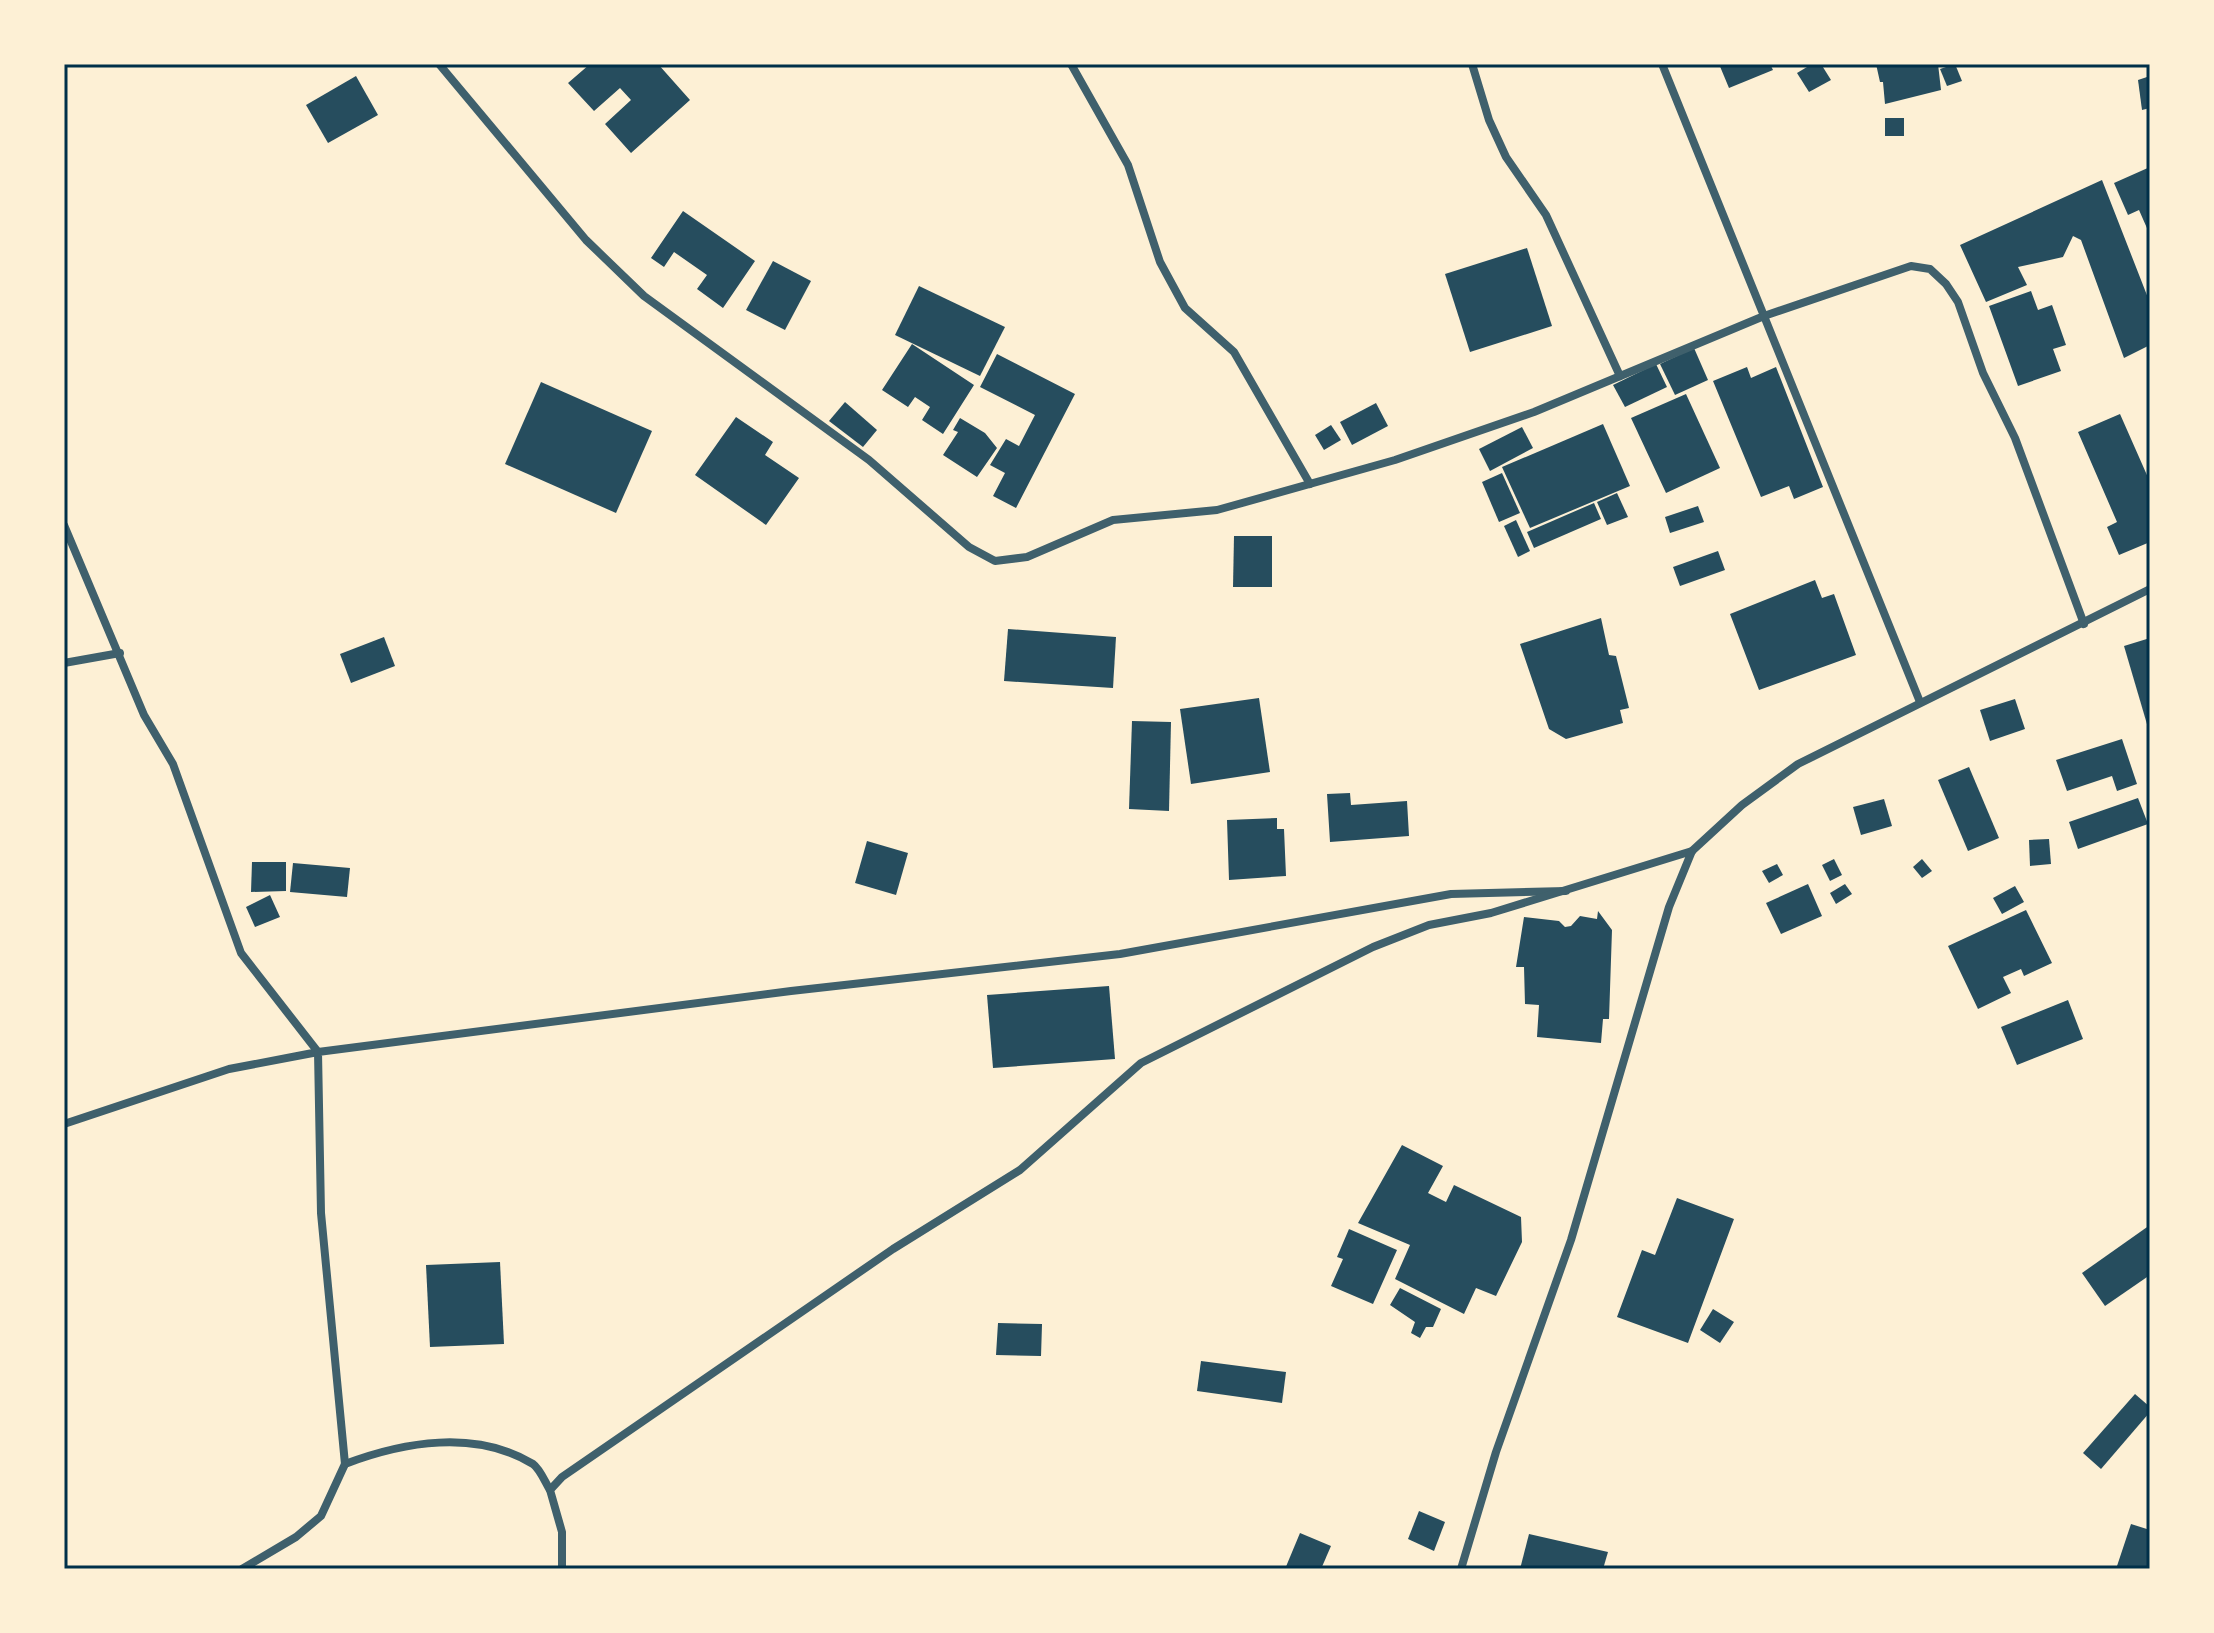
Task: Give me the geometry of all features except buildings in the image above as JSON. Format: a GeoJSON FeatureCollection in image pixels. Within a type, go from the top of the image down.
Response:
{"type":"FeatureCollection","features":[{"type":"Feature","properties":{"kind":"street"},"geometry":{"type":"LineString","coordinates":[[439,64],[586,240],[644,296],[869,460],[969,547],[995,561],[1027,557],[1113,520],[1217,510],[1310,484],[1534,412],[1764,316],[1911,266],[1930,269],[1946,284],[1958,302],[1983,373],[2015,438],[2084,624]]}},
{"type":"Feature","properties":{"kind":"street"},"geometry":{"type":"LineString","coordinates":[[1071,64],[1128,165],[1160,262],[1185,308],[1234,352],[1310,484]]}},
{"type":"Feature","properties":{"kind":"street"},"geometry":{"type":"LineString","coordinates":[[1472,64],[1489,120],[1506,157],[1546,215],[1620,376]]}},
{"type":"Feature","properties":{"kind":"street"},"geometry":{"type":"LineString","coordinates":[[1662,64],[1920,702]]}},
{"type":"Feature","properties":{"kind":"street"},"geometry":{"type":"LineString","coordinates":[[64,525],[144,715],[177,774],[241,953],[318,1052],[321,1213],[345,1464],[321,1516],[296,1537],[242,1569]]}},
{"type":"Feature","properties":{"kind":"street"},"geometry":{"type":"LineString","coordinates":[[550,1490],[562,1477],[893,1249],[1020,1170],[1141,1063],[1373,947],[1429,925],[1566,891],[1692,851],[1742,805],[1798,764],[2150,589]]}},
{"type":"Feature","properties":{"kind":"street"},"geometry":{"type":"LineString","coordinates":[[64,663],[120,653]]}},
{"type":"Feature","properties":{"kind":"street"},"geometry":{"type":"LineString","coordinates":[[1461,1569],[1496,1452],[1571,1240],[1669,907],[1692,851]]}},
{"type":"Feature","properties":{"kind":"street"},"geometry":{"type":"LineString","coordinates":[[64,1124],[229,1069],[318,1052],[791,991],[1120,954],[1451,894],[1566,891]]}},
{"type":"Feature","properties":{"kind":"street"},"geometry":{"type":"LineString","coordinates":[[345,1464],[387,1448],[439,1441],[495,1449],[535,1465],[550,1490],[562,1532],[562,1569]]}}]}
